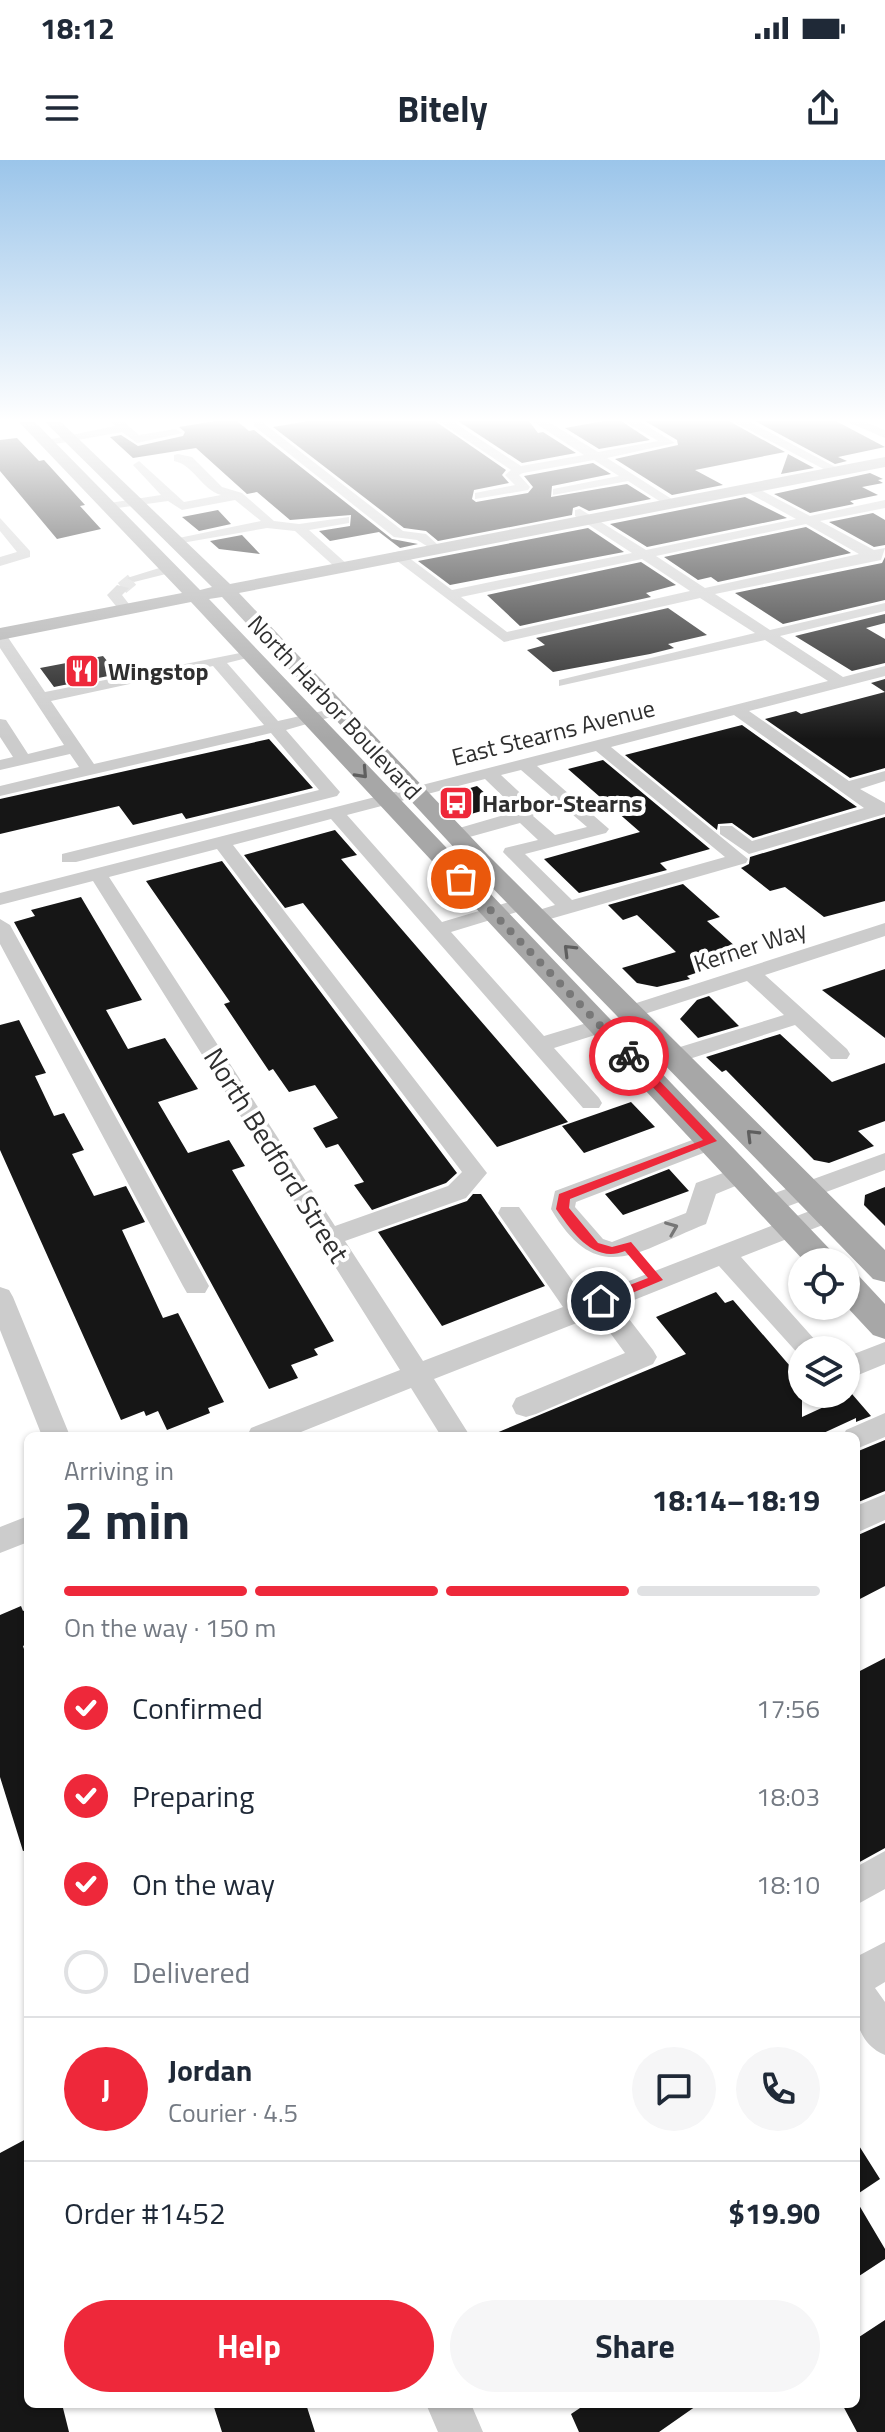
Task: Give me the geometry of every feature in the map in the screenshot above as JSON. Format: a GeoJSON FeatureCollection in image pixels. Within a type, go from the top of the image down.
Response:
{"type":"FeatureCollection","features":[{"type":"Feature","properties":{"kind":"main road","name":"North Harbor Boulevard"},"geometry":{"type":"LineString","coordinates":[[128,527],[812,1248]]}},
{"type":"Feature","properties":{"kind":"main road","name":"North Harbor Boulevard"},"geometry":{"type":"LineString","coordinates":[[163,527],[224,588],[480,861],[885,1270]]}},
{"type":"Feature","properties":{"kind":"main road"},"geometry":{"type":"LineString","coordinates":[[0,635],[127,592],[193,594],[524,527]]}},
{"type":"Feature","properties":{"kind":"main road"},"geometry":{"type":"LineString","coordinates":[[395,554],[456,547],[539,527]]}},
{"type":"Feature","properties":{"kind":"main road"},"geometry":{"type":"LineString","coordinates":[[860,1299],[885,1326]]}},
{"type":"Feature","properties":{"kind":"street"},"geometry":{"type":"LineString","coordinates":[[0,562],[25,554],[4,527]]}},
{"type":"Feature","properties":{"kind":"street"},"geometry":{"type":"LineString","coordinates":[[176,540],[239,527]]}},
{"type":"Feature","properties":{"kind":"street"},"geometry":{"type":"LineString","coordinates":[[295,527],[304,527]]}},
{"type":"Feature","properties":{"kind":"street"},"geometry":{"type":"LineString","coordinates":[[390,527],[399,534],[421,537],[430,544]]}},
{"type":"Feature","properties":{"kind":"street"},"geometry":{"type":"LineString","coordinates":[[602,527],[840,682]]}},
{"type":"Feature","properties":{"kind":"street"},"geometry":{"type":"LineString","coordinates":[[450,595],[774,527]]}},
{"type":"Feature","properties":{"kind":"street"},"geometry":{"type":"LineString","coordinates":[[822,527],[880,556]]}},
{"type":"Feature","properties":{"kind":"street"},"geometry":{"type":"LineString","coordinates":[[299,528],[341,565]]}},
{"type":"Feature","properties":{"kind":"street"},"geometry":{"type":"LineString","coordinates":[[395,554],[504,637],[880,556]]}},
{"type":"Feature","properties":{"kind":"street"},"geometry":{"type":"LineString","coordinates":[[127,592],[169,569]]}},
{"type":"Feature","properties":{"kind":"street"},"geometry":{"type":"LineString","coordinates":[[565,683],[885,607]]}},
{"type":"Feature","properties":{"kind":"street"},"geometry":{"type":"LineString","coordinates":[[0,635],[90,771]]}},
{"type":"Feature","properties":{"kind":"street"},"geometry":{"type":"LineString","coordinates":[[41,698],[250,653]]}},
{"type":"Feature","properties":{"kind":"street"},"geometry":{"type":"LineString","coordinates":[[69,858],[331,792],[216,660]]}},
{"type":"Feature","properties":{"kind":"street","name":"East Stearns Avenue"},"geometry":{"type":"LineString","coordinates":[[0,899],[885,671]]}},
{"type":"Feature","properties":{"kind":"street"},"geometry":{"type":"LineString","coordinates":[[606,743],[749,848],[879,810],[736,709]]}},
{"type":"Feature","properties":{"kind":"street"},"geometry":{"type":"LineString","coordinates":[[0,791],[340,712]]}},
{"type":"Feature","properties":{"kind":"street"},"geometry":{"type":"LineString","coordinates":[[0,724],[23,760]]}},
{"type":"Feature","properties":{"kind":"street"},"geometry":{"type":"LineString","coordinates":[[437,930],[493,913],[569,908],[739,859],[606,743]]}},
{"type":"Feature","properties":{"kind":"street"},"geometry":{"type":"LineString","coordinates":[[0,765],[75,748]]}},
{"type":"Feature","properties":{"kind":"street"},"geometry":{"type":"LineString","coordinates":[[480,861],[600,829],[524,764]]}},
{"type":"Feature","properties":{"kind":"street"},"geometry":{"type":"LineString","coordinates":[[489,773],[552,842]]}},
{"type":"Feature","properties":{"kind":"street"},"geometry":{"type":"LineString","coordinates":[[847,787],[885,776]]}},
{"type":"Feature","properties":{"kind":"street"},"geometry":{"type":"LineString","coordinates":[[335,813],[591,1103]]}},
{"type":"Feature","properties":{"kind":"street"},"geometry":{"type":"LineString","coordinates":[[455,835],[525,814]]}},
{"type":"Feature","properties":{"kind":"street"},"geometry":{"type":"LineString","coordinates":[[221,842],[475,1173],[457,1192],[329,1237]]}},
{"type":"Feature","properties":{"kind":"street"},"geometry":{"type":"LineString","coordinates":[[512,852],[569,908]]}},
{"type":"Feature","properties":{"kind":"street","name":"North Bedford Street"},"geometry":{"type":"LineString","coordinates":[[98,874],[453,1432]]}},
{"type":"Feature","properties":{"kind":"street"},"geometry":{"type":"LineString","coordinates":[[0,925],[196,1286]]}},
{"type":"Feature","properties":{"kind":"street","name":"Kerner Way"},"geometry":{"type":"LineString","coordinates":[[632,1012],[885,929]]}},
{"type":"Feature","properties":{"kind":"street"},"geometry":{"type":"LineString","coordinates":[[751,974],[839,1054]]}},
{"type":"Feature","properties":{"kind":"street"},"geometry":{"type":"LineString","coordinates":[[675,1056],[799,1017]]}},
{"type":"Feature","properties":{"kind":"street"},"geometry":{"type":"LineString","coordinates":[[540,1045],[600,1026]]}},
{"type":"Feature","properties":{"kind":"street"},"geometry":{"type":"LineString","coordinates":[[711,1141],[564,1197],[563,1209],[594,1246],[613,1251],[697,1218],[705,1189],[742,1174]]}},
{"type":"Feature","properties":{"kind":"street"},"geometry":{"type":"LineString","coordinates":[[271,1432],[723,1254],[781,1216],[818,1202],[885,1161]]}},
{"type":"Feature","properties":{"kind":"street"},"geometry":{"type":"LineString","coordinates":[[510,1213],[590,1306],[643,1357],[526,1406]]}},
{"type":"Feature","properties":{"kind":"street"},"geometry":{"type":"LineString","coordinates":[[627,1246],[657,1280]]}},
{"type":"Feature","properties":{"kind":"street"},"geometry":{"type":"LineString","coordinates":[[723,1254],[798,1336]]}},
{"type":"Feature","properties":{"kind":"street"},"geometry":{"type":"LineString","coordinates":[[0,1297],[54,1432]]}},
{"type":"Feature","properties":{"kind":"street"},"geometry":{"type":"LineString","coordinates":[[860,1363],[885,1352]]}},
{"type":"Feature","properties":{"kind":"street"},"geometry":{"type":"LineString","coordinates":[[860,1436],[885,1424]]}},
{"type":"Feature","properties":{"kind":"street"},"geometry":{"type":"LineString","coordinates":[[860,1518],[885,1506]]}},
{"type":"Feature","properties":{"kind":"street"},"geometry":{"type":"LineString","coordinates":[[0,1540],[24,1531]]}},
{"type":"Feature","properties":{"kind":"street"},"geometry":{"type":"LineString","coordinates":[[860,1885],[885,1869]]}},
{"type":"Feature","properties":{"kind":"street"},"geometry":{"type":"LineString","coordinates":[[860,1976],[885,1960]]}},
{"type":"Feature","properties":{"kind":"street"},"geometry":{"type":"LineString","coordinates":[[860,1998],[885,2036]]}},
{"type":"Feature","properties":{"kind":"street"},"geometry":{"type":"LineString","coordinates":[[450,2408],[461,2432]]}},
{"type":"Feature","properties":{"kind":"building"},"geometry":{"type":"Polygon","coordinates":[[[47,527],[101,529],[57,539],[47,527]]]}},
{"type":"Feature","properties":{"kind":"building"},"geometry":{"type":"Polygon","coordinates":[[[194,527],[217,527],[199,531],[194,527]]]}},
{"type":"Feature","properties":{"kind":"building"},"geometry":{"type":"Polygon","coordinates":[[[377,527],[392,539],[418,544],[400,548],[379,532],[330,541],[319,531],[377,527]]]}},
{"type":"Feature","properties":{"kind":"building"},"geometry":{"type":"Polygon","coordinates":[[[510,527],[438,541],[426,531],[404,528],[510,527]]]}},
{"type":"Feature","properties":{"kind":"building"},"geometry":{"type":"Polygon","coordinates":[[[615,527],[743,527],[647,547],[615,527]]]}},
{"type":"Feature","properties":{"kind":"building"},"geometry":{"type":"Polygon","coordinates":[[[806,527],[851,553],[718,582],[711,577],[698,580],[664,557],[806,527]]]}},
{"type":"Feature","properties":{"kind":"building"},"geometry":{"type":"Polygon","coordinates":[[[838,527],[885,527],[885,545],[874,547],[838,527]]]}},
{"type":"Feature","properties":{"kind":"building"},"geometry":{"type":"Polygon","coordinates":[[[588,528],[624,552],[450,585],[418,561],[588,528]]]}},
{"type":"Feature","properties":{"kind":"building"},"geometry":{"type":"Polygon","coordinates":[[[242,535],[260,554],[219,549],[210,541],[242,535]]]}},
{"type":"Feature","properties":{"kind":"building"},"geometry":{"type":"Polygon","coordinates":[[[885,557],[885,600],[783,624],[735,593],[882,563],[885,557]]]}},
{"type":"Feature","properties":{"kind":"building"},"geometry":{"type":"Polygon","coordinates":[[[641,562],[676,585],[646,593],[651,597],[520,626],[487,595],[641,562]]]}},
{"type":"Feature","properties":{"kind":"building"},"geometry":{"type":"Polygon","coordinates":[[[668,608],[707,635],[668,644],[674,648],[650,654],[553,672],[527,650],[545,645],[536,638],[668,608]]]}},
{"type":"Feature","properties":{"kind":"building"},"geometry":{"type":"Polygon","coordinates":[[[885,614],[885,623],[866,628],[885,639],[885,663],[852,671],[795,636],[885,614]]]}},
{"type":"Feature","properties":{"kind":"building"},"geometry":{"type":"Polygon","coordinates":[[[103,656],[118,674],[54,687],[40,668],[103,656]]]}},
{"type":"Feature","properties":{"kind":"building"},"geometry":{"type":"Polygon","coordinates":[[[885,679],[885,692],[871,683],[885,679]]]}},
{"type":"Feature","properties":{"kind":"building"},"geometry":{"type":"Polygon","coordinates":[[[885,692],[885,768],[850,778],[765,719],[796,711],[801,714],[885,692]]]}},
{"type":"Feature","properties":{"kind":"building"},"geometry":{"type":"Polygon","coordinates":[[[742,725],[857,807],[753,838],[732,823],[718,824],[717,830],[625,755],[742,725]]]}},
{"type":"Feature","properties":{"kind":"building"},"geometry":{"type":"Polygon","coordinates":[[[269,739],[313,788],[186,819],[182,813],[133,825],[119,806],[0,834],[0,799],[269,739]]]}},
{"type":"Feature","properties":{"kind":"building"},"geometry":{"type":"Polygon","coordinates":[[[603,760],[710,849],[660,863],[667,870],[579,893],[544,859],[640,832],[568,769],[603,760]]]}},
{"type":"Feature","properties":{"kind":"building"},"geometry":{"type":"Polygon","coordinates":[[[477,786],[499,806],[471,814],[450,794],[477,786]]]}},
{"type":"Feature","properties":{"kind":"building"},"geometry":{"type":"Polygon","coordinates":[[[885,817],[885,901],[824,917],[785,887],[770,891],[741,868],[749,864],[750,857],[885,817]]]}},
{"type":"Feature","properties":{"kind":"building"},"geometry":{"type":"Polygon","coordinates":[[[335,830],[357,855],[341,859],[568,1122],[497,1147],[303,903],[285,908],[244,855],[335,830]]]}},
{"type":"Feature","properties":{"kind":"building"},"geometry":{"type":"Polygon","coordinates":[[[222,861],[457,1173],[446,1183],[372,1210],[354,1185],[364,1182],[338,1144],[326,1148],[313,1128],[338,1118],[315,1085],[289,1092],[273,1069],[269,1071],[224,1004],[230,1002],[146,881],[222,861]]]}},
{"type":"Feature","properties":{"kind":"building"},"geometry":{"type":"Polygon","coordinates":[[[683,884],[720,917],[707,921],[746,956],[687,976],[690,979],[657,987],[637,983],[622,968],[676,952],[637,915],[623,920],[608,905],[683,884]]]}},
{"type":"Feature","properties":{"kind":"building"},"geometry":{"type":"Polygon","coordinates":[[[81,897],[142,1000],[106,1010],[128,1049],[165,1038],[198,1089],[158,1102],[188,1153],[229,1140],[245,1166],[232,1170],[334,1341],[314,1349],[318,1355],[291,1365],[298,1378],[269,1389],[14,922],[35,916],[31,910],[81,897]]]}},
{"type":"Feature","properties":{"kind":"building"},"geometry":{"type":"Polygon","coordinates":[[[885,969],[885,1038],[822,990],[885,969]]]}},
{"type":"Feature","properties":{"kind":"building"},"geometry":{"type":"Polygon","coordinates":[[[709,996],[739,1026],[698,1038],[680,1019],[697,1000],[709,996]]]}},
{"type":"Feature","properties":{"kind":"building"},"geometry":{"type":"Polygon","coordinates":[[[19,1020],[46,1073],[35,1076],[54,1116],[64,1113],[84,1150],[72,1154],[94,1196],[126,1186],[145,1222],[122,1230],[163,1318],[178,1313],[224,1402],[208,1408],[210,1413],[167,1430],[158,1411],[146,1416],[144,1411],[121,1420],[0,1150],[0,1025],[19,1020]]]}},
{"type":"Feature","properties":{"kind":"building"},"geometry":{"type":"Polygon","coordinates":[[[780,1034],[832,1082],[885,1063],[885,1121],[858,1131],[874,1146],[829,1163],[814,1160],[726,1070],[722,1072],[706,1057],[780,1034]]]}},
{"type":"Feature","properties":{"kind":"building"},"geometry":{"type":"Polygon","coordinates":[[[631,1102],[655,1127],[584,1153],[562,1126],[631,1102]]]}},
{"type":"Feature","properties":{"kind":"building"},"geometry":{"type":"Polygon","coordinates":[[[669,1169],[689,1191],[623,1215],[605,1194],[669,1169]]]}},
{"type":"Feature","properties":{"kind":"building"},"geometry":{"type":"Polygon","coordinates":[[[885,1187],[885,1226],[864,1205],[865,1195],[885,1187]]]}},
{"type":"Feature","properties":{"kind":"building"},"geometry":{"type":"Polygon","coordinates":[[[473,1194],[481,1194],[545,1286],[442,1326],[378,1232],[467,1201],[473,1194]]]}},
{"type":"Feature","properties":{"kind":"building"},"geometry":{"type":"Polygon","coordinates":[[[716,1292],[725,1303],[733,1300],[788,1364],[788,1408],[802,1408],[802,1417],[822,1408],[860,1408],[860,1403],[871,1416],[856,1422],[856,1418],[826,1432],[499,1432],[686,1354],[656,1317],[716,1292]]]}},
{"type":"Feature","properties":{"kind":"building"},"geometry":{"type":"Polygon","coordinates":[[[885,1440],[885,1491],[860,1501],[860,1450],[885,1440]]]}},
{"type":"Feature","properties":{"kind":"building"},"geometry":{"type":"Polygon","coordinates":[[[885,1523],[885,1586],[860,1599],[860,1534],[885,1523]]]}},
{"type":"Feature","properties":{"kind":"building"},"geometry":{"type":"Polygon","coordinates":[[[21,1606],[24,1611],[23,1851],[0,1777],[0,1615],[21,1606]]]}},
{"type":"Feature","properties":{"kind":"building"},"geometry":{"type":"Polygon","coordinates":[[[885,1658],[885,1848],[860,1862],[860,1671],[885,1658]]]}},
{"type":"Feature","properties":{"kind":"building"},"geometry":{"type":"Polygon","coordinates":[[[24,2140],[24,2408],[63,2408],[69,2432],[0,2432],[0,2153],[24,2140]]]}},
{"type":"Feature","properties":{"kind":"building"},"geometry":{"type":"Polygon","coordinates":[[[860,2147],[880,2179],[860,2192],[860,2147]]]}},
{"type":"Feature","properties":{"kind":"building"},"geometry":{"type":"Polygon","coordinates":[[[860,2207],[885,2249],[885,2259],[860,2275],[860,2207]]]}},
{"type":"Feature","properties":{"kind":"building"},"geometry":{"type":"Polygon","coordinates":[[[885,2320],[885,2432],[857,2432],[844,2408],[860,2408],[860,2336],[885,2320]]]}},
{"type":"Feature","properties":{"kind":"building"},"geometry":{"type":"Polygon","coordinates":[[[214,2408],[307,2408],[315,2432],[222,2432],[214,2408]]]}},
{"type":"Feature","properties":{"kind":"building"},"geometry":{"type":"Polygon","coordinates":[[[580,2408],[693,2408],[659,2432],[579,2432],[571,2414],[580,2408]]]}},
{"type":"Feature","properties":{"kind":"tunnel"},"geometry":{"type":"LineString","coordinates":[[122,588],[134,578]]}},
{"type":"Feature","properties":{"kind":"way so far"},"geometry":{"type":"LineString","coordinates":[[461,879],[629,1056]]}},
{"type":"Feature","properties":{"kind":"place","name":"Wingstop"},"geometry":{"type":"Point","coordinates":[82,671]}},
{"type":"Feature","properties":{"kind":"place","name":"Harbor-Stearns"},"geometry":{"type":"Point","coordinates":[456,803]}},
{"type":"Feature","properties":{"kind":"route"},"geometry":{"type":"LineString","coordinates":[[601,1301],[657,1280],[627,1246],[613,1251],[594,1246],[563,1209],[564,1197],[711,1141],[629,1056]]}}]}
